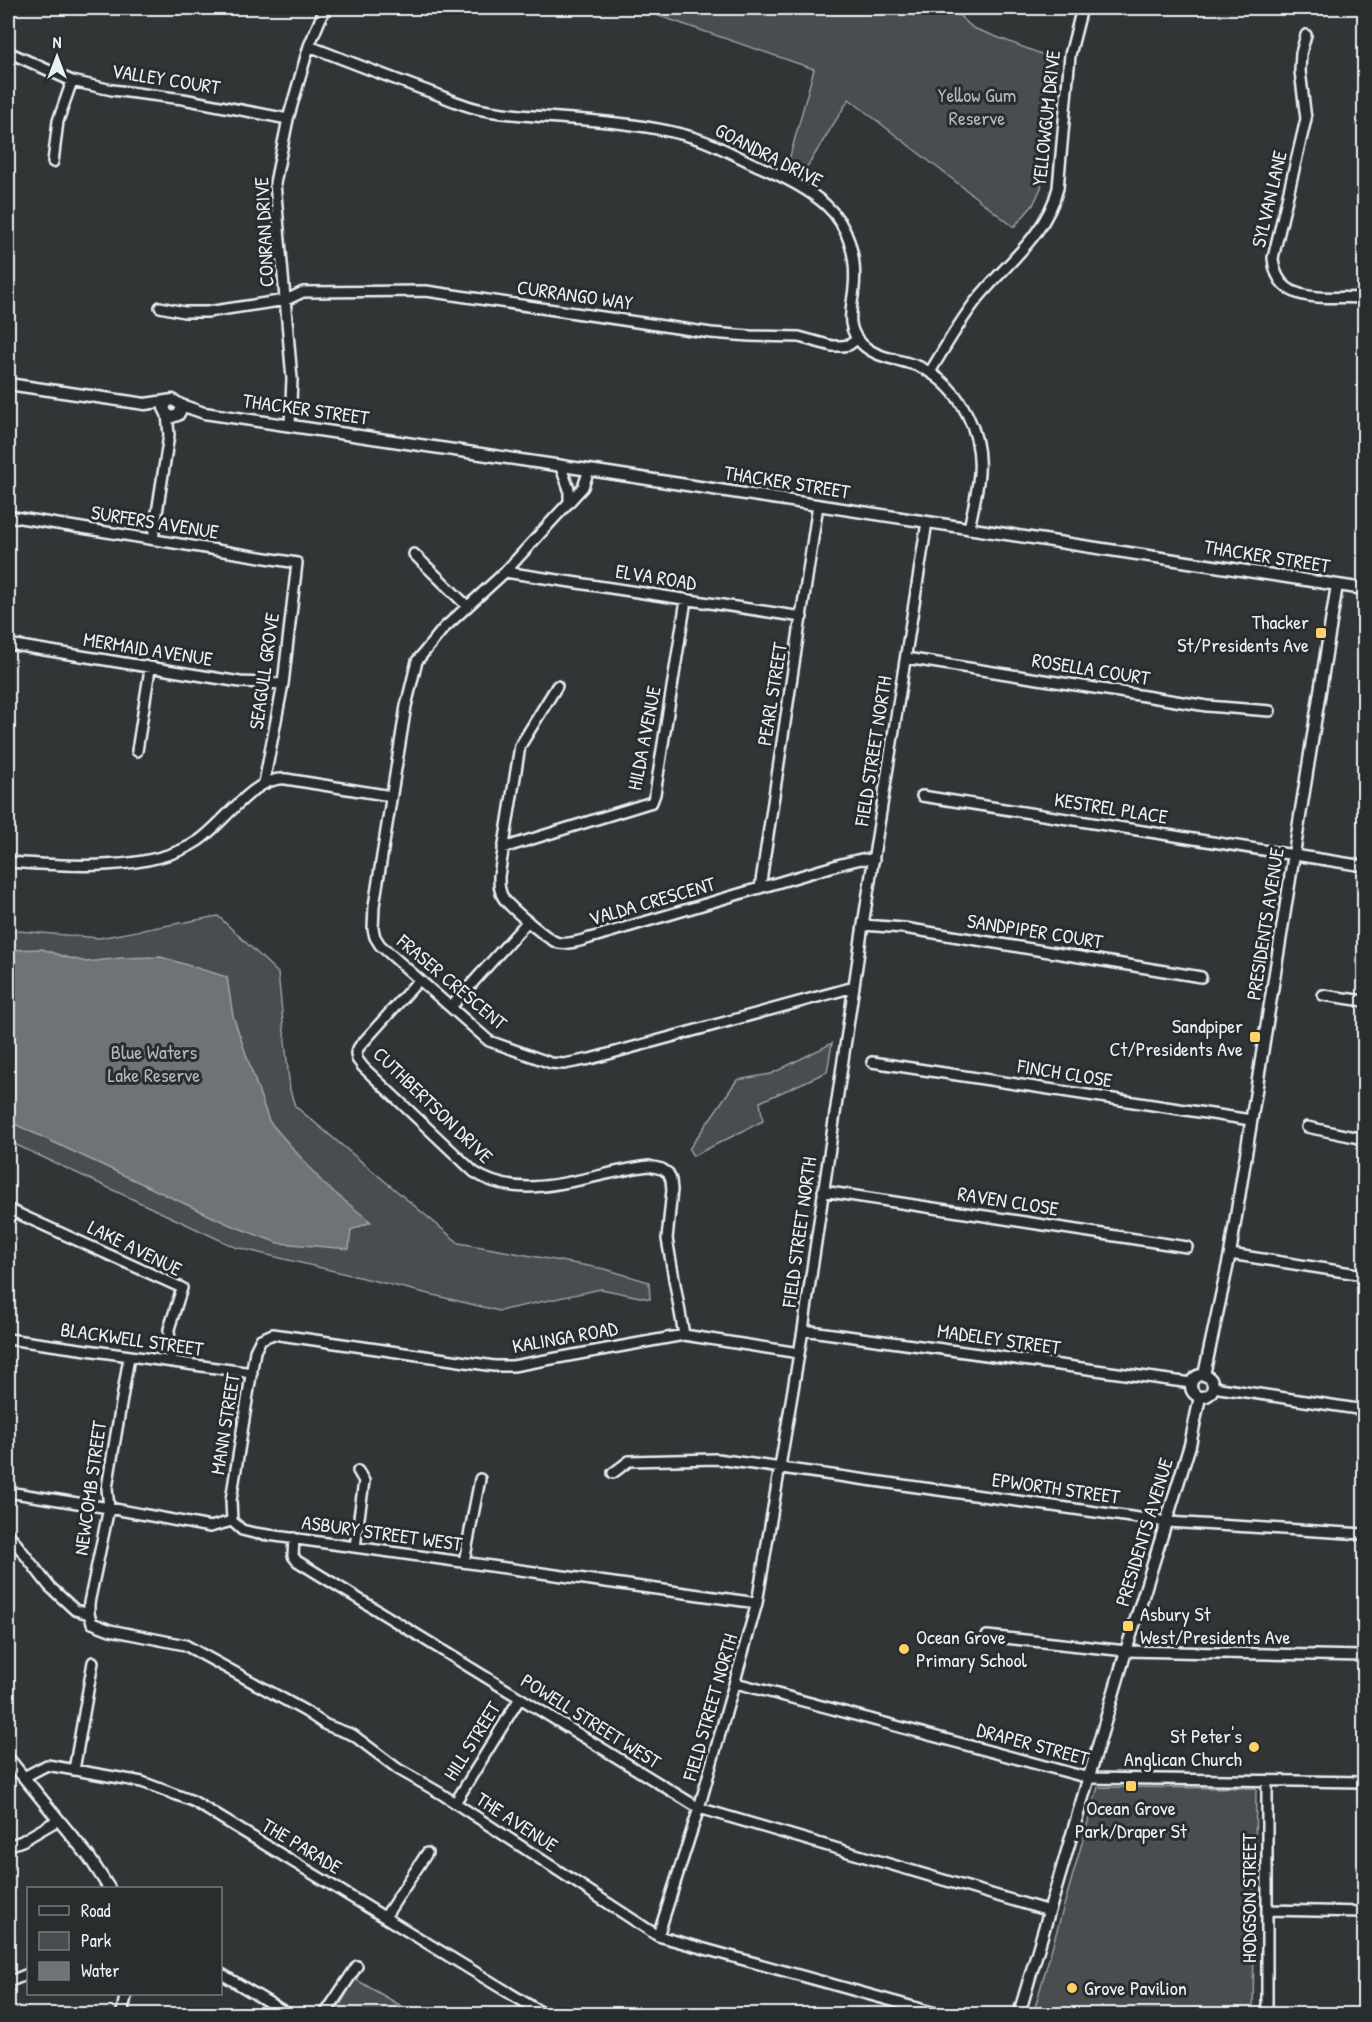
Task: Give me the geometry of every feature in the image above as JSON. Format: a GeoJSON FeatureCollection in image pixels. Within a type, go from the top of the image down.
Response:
{"type":"FeatureCollection","features":[{"type":"Feature","properties":{"kind":"street","name":"CONRAN DRIVE"},"geometry":{"type":"LineString","coordinates":[[290,424],[292,380],[275,183],[288,119],[309,46],[325,8]]}},
{"type":"Feature","properties":{"kind":"street","name":"YELLOWGUM DRIVE"},"geometry":{"type":"LineString","coordinates":[[930,372],[974,304],[1041,228],[1052,208],[1058,188],[1070,55],[1082,8]]}},
{"type":"Feature","properties":{"kind":"street","name":"SYLVAN LANE"},"geometry":{"type":"LineString","coordinates":[[1306,35],[1301,53],[1300,71],[1306,118],[1273,258],[1274,272],[1291,292],[1308,297],[1365,298]]}},
{"type":"Feature","properties":{"kind":"street","name":"GOANDRA DRIVE"},"geometry":{"type":"LineString","coordinates":[[309,46],[481,110],[600,121],[669,132],[703,141],[769,170],[815,195],[840,220],[853,257],[854,289],[849,313],[850,325],[857,339]]}},
{"type":"Feature","properties":{"kind":"street","name":"VALLEY COURT"},"geometry":{"type":"LineString","coordinates":[[8,52],[72,81],[111,90],[183,99],[288,119]]}},
{"type":"Feature","properties":{"kind":"street"},"geometry":{"type":"LineString","coordinates":[[53,162],[58,121],[72,81]]}},
{"type":"Feature","properties":{"kind":"street","name":"CURRANGO WAY"},"geometry":{"type":"LineString","coordinates":[[160,307],[184,312],[207,312],[286,300],[303,292],[426,291],[711,333],[799,337],[832,346],[849,345],[857,339]]}},
{"type":"Feature","properties":{"kind":"street"},"geometry":{"type":"LineString","coordinates":[[857,339],[872,352],[883,357],[898,359],[930,372],[954,393],[970,420],[979,448],[979,482],[969,529]]}},
{"type":"Feature","properties":{"kind":"street","name":"THACKER STREET"},"geometry":{"type":"LineString","coordinates":[[8,384],[145,404],[173,411],[204,412],[290,424],[1365,589]]}},
{"type":"Feature","properties":{"kind":"street"},"geometry":{"type":"LineString","coordinates":[[153,539],[173,411]]}},
{"type":"Feature","properties":{"kind":"street"},"geometry":{"type":"LineString","coordinates":[[560,465],[569,489],[569,503]]}},
{"type":"Feature","properties":{"kind":"street","name":"FRASER CRESCENT"},"geometry":{"type":"LineString","coordinates":[[589,470],[585,483],[569,503],[506,572],[467,606],[422,652],[417,661],[409,688],[374,906],[375,937],[380,945],[489,1041],[539,1060],[564,1064],[590,1059],[854,987]]}},
{"type":"Feature","properties":{"kind":"street","name":"PEARL STREET"},"geometry":{"type":"LineString","coordinates":[[760,888],[818,505]]}},
{"type":"Feature","properties":{"kind":"street","name":"SURFERS AVENUE"},"geometry":{"type":"LineString","coordinates":[[8,518],[297,563]]}},
{"type":"Feature","properties":{"kind":"street","name":"FIELD STREET NORTH"},"geometry":{"type":"LineString","coordinates":[[658,1936],[699,1808],[757,1603],[803,1330],[863,925],[927,522]]}},
{"type":"Feature","properties":{"kind":"street"},"geometry":{"type":"LineString","coordinates":[[414,554],[467,606]]}},
{"type":"Feature","properties":{"kind":"street","name":"SEAGULL GROVE"},"geometry":{"type":"LineString","coordinates":[[264,783],[283,684],[297,563]]}},
{"type":"Feature","properties":{"kind":"street","name":"ELVA ROAD"},"geometry":{"type":"LineString","coordinates":[[506,572],[802,617]]}},
{"type":"Feature","properties":{"kind":"street","name":"PRESIDENTS AVENUE"},"geometry":{"type":"LineString","coordinates":[[1203,1374],[1230,1254],[1337,585]]}},
{"type":"Feature","properties":{"kind":"street","name":"HILDA AVENUE"},"geometry":{"type":"LineString","coordinates":[[503,848],[652,802],[686,600]]}},
{"type":"Feature","properties":{"kind":"street","name":"MERMAID AVENUE"},"geometry":{"type":"LineString","coordinates":[[8,644],[150,669],[240,682],[283,684]]}},
{"type":"Feature","properties":{"kind":"street","name":"ROSELLA COURT"},"geometry":{"type":"LineString","coordinates":[[906,658],[1208,706],[1270,711]]}},
{"type":"Feature","properties":{"kind":"street"},"geometry":{"type":"LineString","coordinates":[[137,751],[150,669]]}},
{"type":"Feature","properties":{"kind":"street","name":"VALDA CRESCENT"},"geometry":{"type":"LineString","coordinates":[[557,686],[520,746],[499,876],[504,899],[557,943],[570,943],[852,861],[874,860]]}},
{"type":"Feature","properties":{"kind":"street"},"geometry":{"type":"LineString","coordinates":[[8,862],[43,865],[138,862],[175,853],[197,842],[264,783],[272,779],[286,779],[391,796]]}},
{"type":"Feature","properties":{"kind":"street","name":"KESTREL PLACE"},"geometry":{"type":"LineString","coordinates":[[922,796],[1365,866]]}},
{"type":"Feature","properties":{"kind":"street"},"geometry":{"type":"LineString","coordinates":[[451,1007],[528,921]]}},
{"type":"Feature","properties":{"kind":"street","name":"SANDPIPER COURT"},"geometry":{"type":"LineString","coordinates":[[863,925],[904,928],[1201,977]]}},
{"type":"Feature","properties":{"kind":"street","name":"CUTHBERTSON DRIVE"},"geometry":{"type":"LineString","coordinates":[[419,980],[359,1047],[356,1053],[357,1059],[466,1164],[487,1181],[513,1186],[553,1185],[649,1166],[668,1173],[672,1190],[667,1239],[684,1335]]}},
{"type":"Feature","properties":{"kind":"street"},"geometry":{"type":"LineString","coordinates":[[1323,995],[1365,1001]]}},
{"type":"Feature","properties":{"kind":"street","name":"FINCH CLOSE"},"geometry":{"type":"LineString","coordinates":[[872,1062],[1251,1120]]}},
{"type":"Feature","properties":{"kind":"street"},"geometry":{"type":"LineString","coordinates":[[1307,1127],[1365,1139]]}},
{"type":"Feature","properties":{"kind":"street","name":"RAVEN CLOSE"},"geometry":{"type":"LineString","coordinates":[[824,1191],[1187,1247]]}},
{"type":"Feature","properties":{"kind":"street","name":"LAKE AVENUE"},"geometry":{"type":"LineString","coordinates":[[8,1209],[182,1288],[169,1329],[171,1362]]}},
{"type":"Feature","properties":{"kind":"street"},"geometry":{"type":"LineString","coordinates":[[1230,1254],[1365,1275]]}},
{"type":"Feature","properties":{"kind":"street","name":"MADELEY STREET"},"geometry":{"type":"LineString","coordinates":[[803,1330],[1191,1383]]}},
{"type":"Feature","properties":{"kind":"street","name":"KALINGA ROAD"},"geometry":{"type":"LineString","coordinates":[[266,1336],[280,1334],[476,1363],[513,1366],[684,1335],[799,1353]]}},
{"type":"Feature","properties":{"kind":"street","name":"MANN STREET"},"geometry":{"type":"LineString","coordinates":[[232,1521],[231,1500],[257,1344],[266,1336]]}},
{"type":"Feature","properties":{"kind":"street","name":"BLACKWELL STREET"},"geometry":{"type":"LineString","coordinates":[[8,1339],[252,1373]]}},
{"type":"Feature","properties":{"kind":"street","name":"NEWCOMB STREET"},"geometry":{"type":"LineString","coordinates":[[88,1614],[109,1508],[107,1488],[129,1357]]}},
{"type":"Feature","properties":{"kind":"street"},"geometry":{"type":"LineString","coordinates":[[1203,1374],[1211,1379],[1213,1387],[1208,1395],[1200,1397],[1192,1392],[1191,1383],[1195,1376],[1203,1374]]}},
{"type":"Feature","properties":{"kind":"street"},"geometry":{"type":"LineString","coordinates":[[1213,1387],[1365,1410]]}},
{"type":"Feature","properties":{"kind":"street","name":"PRESIDENTS AVENUE"},"geometry":{"type":"LineString","coordinates":[[1021,2014],[1126,1651],[1190,1445],[1200,1397]]}},
{"type":"Feature","properties":{"kind":"street","name":"EPWORTH STREET"},"geometry":{"type":"LineString","coordinates":[[613,1473],[629,1461],[717,1459],[1167,1522],[1365,1534]]}},
{"type":"Feature","properties":{"kind":"street"},"geometry":{"type":"LineString","coordinates":[[355,1547],[364,1480],[358,1471]]}},
{"type":"Feature","properties":{"kind":"street"},"geometry":{"type":"LineString","coordinates":[[464,1562],[480,1479]]}},
{"type":"Feature","properties":{"kind":"street"},"geometry":{"type":"LineString","coordinates":[[8,1492],[210,1527],[232,1521]]}},
{"type":"Feature","properties":{"kind":"street","name":"ASBURY STREET WEST"},"geometry":{"type":"LineString","coordinates":[[232,1521],[242,1530],[757,1603]]}},
{"type":"Feature","properties":{"kind":"street"},"geometry":{"type":"LineString","coordinates":[[8,1533],[50,1586],[75,1610],[88,1614]]}},
{"type":"Feature","properties":{"kind":"street","name":"POWELL STREET WEST"},"geometry":{"type":"LineString","coordinates":[[294,1538],[293,1556],[297,1562],[699,1808],[1049,1911]]}},
{"type":"Feature","properties":{"kind":"street","name":"THE AVENUE"},"geometry":{"type":"LineString","coordinates":[[88,1614],[92,1623],[110,1630],[185,1645],[305,1711],[326,1725],[353,1735],[398,1769],[455,1803],[658,1936],[939,2014]]}},
{"type":"Feature","properties":{"kind":"street"},"geometry":{"type":"LineString","coordinates":[[987,1636],[1126,1651],[1365,1656]]}},
{"type":"Feature","properties":{"kind":"street"},"geometry":{"type":"LineString","coordinates":[[74,1770],[93,1662]]}},
{"type":"Feature","properties":{"kind":"street","name":"DRAPER STREET"},"geometry":{"type":"LineString","coordinates":[[736,1683],[1089,1778],[1365,1782]]}},
{"type":"Feature","properties":{"kind":"street","name":"HILL STREET"},"geometry":{"type":"LineString","coordinates":[[455,1803],[520,1698]]}},
{"type":"Feature","properties":{"kind":"street"},"geometry":{"type":"LineString","coordinates":[[8,1758],[89,1857],[107,1887]]}},
{"type":"Feature","properties":{"kind":"street","name":"THE PARADE"},"geometry":{"type":"LineString","coordinates":[[24,1777],[47,1765],[142,1782],[193,1801],[544,2014]]}},
{"type":"Feature","properties":{"kind":"street","name":"HODGSON STREET"},"geometry":{"type":"LineString","coordinates":[[1267,1781],[1267,2014]]}},
{"type":"Feature","properties":{"kind":"street"},"geometry":{"type":"LineString","coordinates":[[8,1846],[22,1841],[58,1820]]}},
{"type":"Feature","properties":{"kind":"street"},"geometry":{"type":"LineString","coordinates":[[385,1917],[427,1853]]}},
{"type":"Feature","properties":{"kind":"street"},"geometry":{"type":"LineString","coordinates":[[1267,1910],[1365,1912]]}},
{"type":"Feature","properties":{"kind":"street"},"geometry":{"type":"LineString","coordinates":[[325,2014],[357,1965]]}},
{"type":"Feature","properties":{"kind":"street"},"geometry":{"type":"LineString","coordinates":[[8,1982],[27,1974]]}},
{"type":"Feature","properties":{"kind":"street"},"geometry":{"type":"LineString","coordinates":[[222,1974],[288,2014]]}},
{"type":"Feature","properties":{"kind":"street"},"geometry":{"type":"LineString","coordinates":[[122,2014],[126,1995]]}},
{"type":"Feature","properties":{"kind":"green space","name":"Yellow Gum Reserve"},"geometry":{"type":"Polygon","coordinates":[[[636,8],[951,8],[973,28],[1057,60],[1041,188],[1033,205],[1014,227],[849,99],[802,175],[787,167],[814,69],[636,8]]]}},
{"type":"Feature","properties":{"kind":"green space","name":"Blue Waters Lake Reserve"},"geometry":{"type":"Polygon","coordinates":[[[218,916],[278,973],[290,1090],[295,1106],[459,1243],[605,1269],[649,1282],[650,1299],[601,1289],[499,1311],[235,1247],[8,1141],[8,930],[99,938],[218,916]]]}},
{"type":"Feature","properties":{"kind":"green space"},"geometry":{"type":"Polygon","coordinates":[[[832,1043],[827,1072],[760,1102],[763,1121],[693,1156],[689,1149],[737,1080],[771,1074],[832,1043]]]}},
{"type":"Feature","properties":{"kind":"green space"},"geometry":{"type":"Polygon","coordinates":[[[1098,1787],[1256,1788],[1253,2014],[1033,2014],[1098,1787]]]}},
{"type":"Feature","properties":{"kind":"green space"},"geometry":{"type":"Polygon","coordinates":[[[355,1979],[405,2008],[401,2014],[335,2014],[355,1979]]]}},
{"type":"Feature","properties":{"kind":"water"},"geometry":{"type":"Polygon","coordinates":[[[42,949],[87,962],[161,957],[227,977],[233,1016],[269,1121],[324,1184],[371,1222],[351,1230],[349,1249],[278,1243],[228,1224],[8,1121],[8,950],[42,949]]]}},
{"type":"Feature","properties":{"kind":"place","name":"Thacker St/Presidents Ave"},"geometry":{"type":"Point","coordinates":[1321,633]}},
{"type":"Feature","properties":{"kind":"place","name":"Sandpiper Ct/Presidents Ave"},"geometry":{"type":"Point","coordinates":[1255,1037]}},
{"type":"Feature","properties":{"kind":"place","name":"Asbury St West/Presidents Ave"},"geometry":{"type":"Point","coordinates":[1128,1626]}},
{"type":"Feature","properties":{"kind":"place","name":"Ocean Grove Primary School"},"geometry":{"type":"Point","coordinates":[904,1649]}},
{"type":"Feature","properties":{"kind":"place","name":"St Peter's Anglican Church"},"geometry":{"type":"Point","coordinates":[1254,1747]}},
{"type":"Feature","properties":{"kind":"place","name":"Ocean Grove Park/Draper St"},"geometry":{"type":"Point","coordinates":[1131,1786]}},
{"type":"Feature","properties":{"kind":"place","name":"Grove Pavilion"},"geometry":{"type":"Point","coordinates":[1072,1988]}}]}
